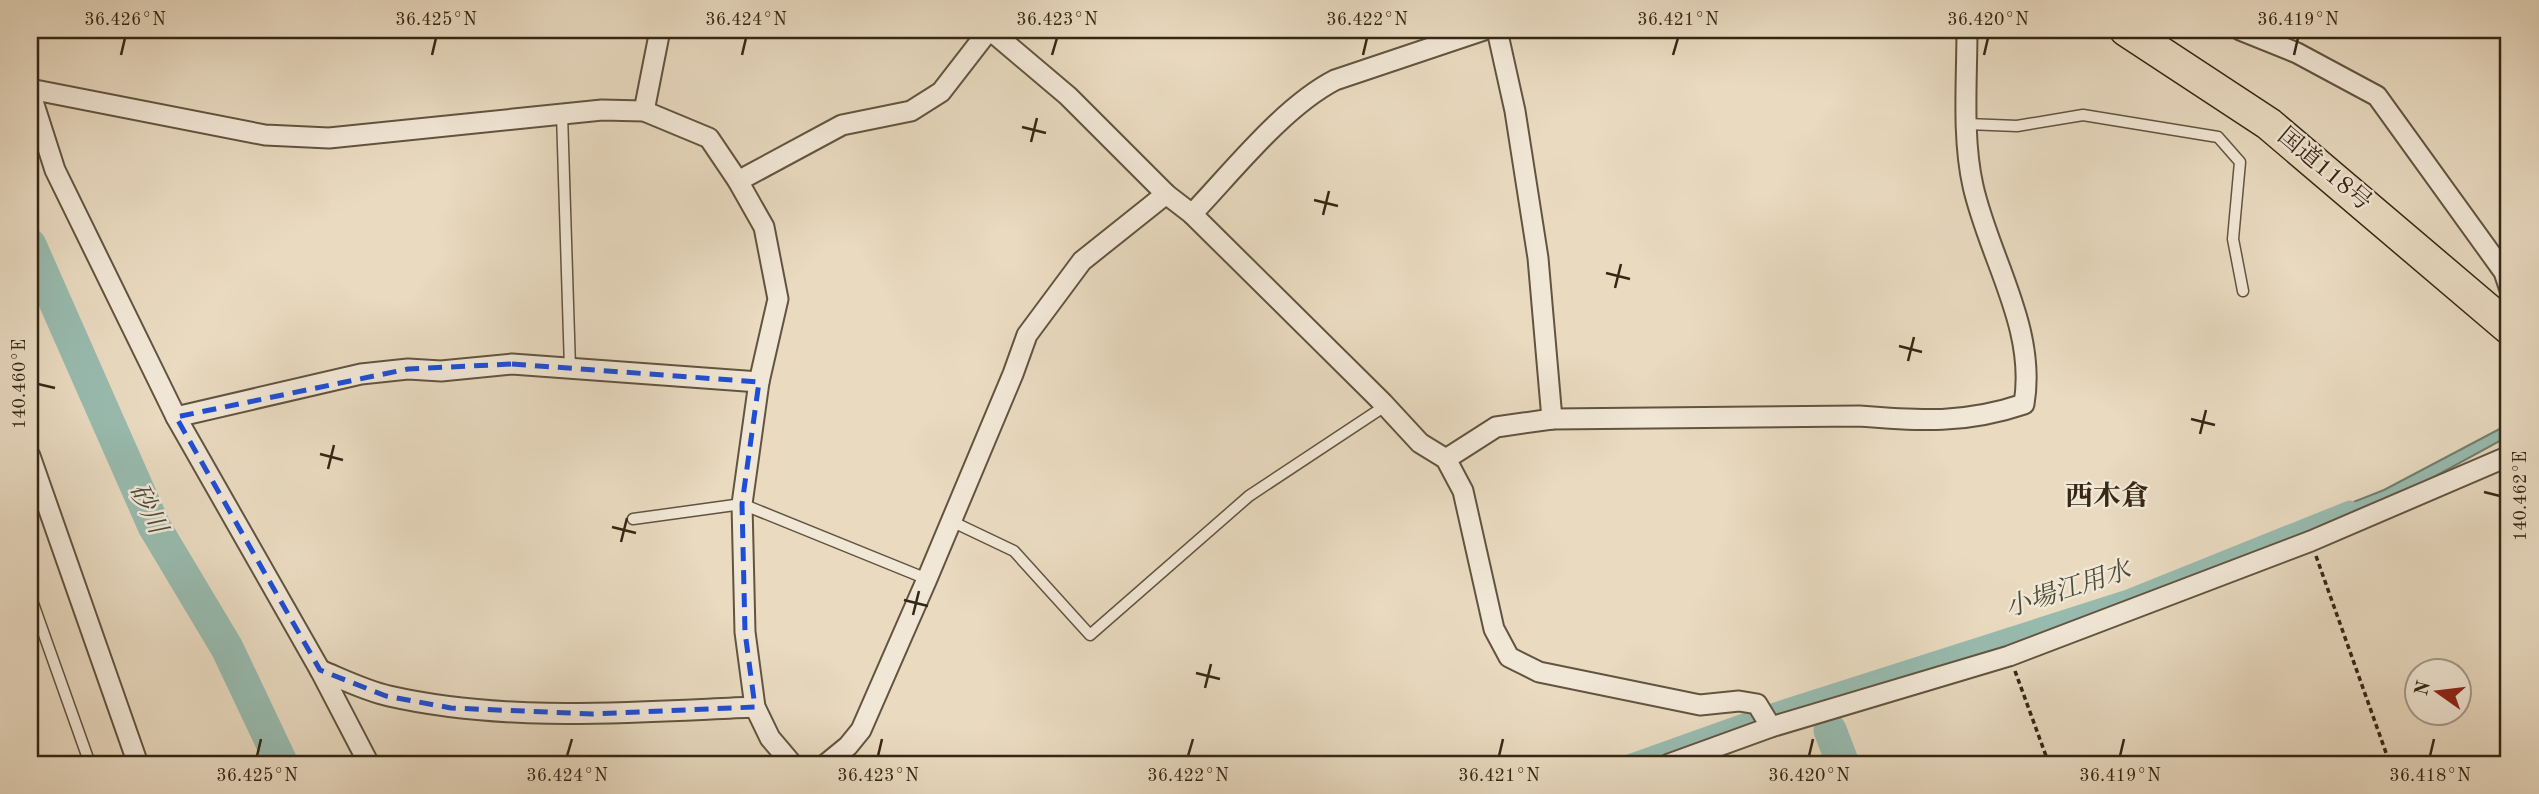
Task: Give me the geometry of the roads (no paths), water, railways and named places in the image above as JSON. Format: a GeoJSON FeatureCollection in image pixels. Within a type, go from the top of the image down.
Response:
{"type":"FeatureCollection","features":[{"type":"Feature","properties":{"kind":"highway","name":"国道118号"},"geometry":{"type":"LineString","coordinates":[[2126,30],[2269,124],[2509,328]]}},
{"type":"Feature","properties":{"kind":"street"},"geometry":{"type":"LineString","coordinates":[[644,111],[660,30]]}},
{"type":"Feature","properties":{"kind":"street"},"geometry":{"type":"LineString","coordinates":[[738,181],[842,125],[911,111],[941,92],[990,30],[1068,96],[1166,194],[1192,214],[1420,443],[1446,459],[1463,491],[1494,629],[1509,657],[1539,672],[1700,705],[1739,701],[1765,717]]}},
{"type":"Feature","properties":{"kind":"street"},"geometry":{"type":"LineString","coordinates":[[1192,214],[1289,112],[1314,91],[1335,80],[1484,30]]}},
{"type":"Feature","properties":{"kind":"street"},"geometry":{"type":"LineString","coordinates":[[1497,30],[1516,111],[1538,258],[1552,419]]}},
{"type":"Feature","properties":{"kind":"street"},"geometry":{"type":"LineString","coordinates":[[1446,459],[1496,427],[1552,419],[1858,416],[1909,420],[1964,419],[2001,412],[2024,404],[2028,380],[2021,334],[1973,185],[1967,124],[1967,30]]}},
{"type":"Feature","properties":{"kind":"street"},"geometry":{"type":"LineString","coordinates":[[2240,30],[2297,53],[2377,96],[2504,272],[2509,287]]}},
{"type":"Feature","properties":{"kind":"street"},"geometry":{"type":"LineString","coordinates":[[369,764],[320,670],[176,417],[55,170],[30,91],[265,135],[329,138],[602,110],[644,111],[709,138],[765,227],[778,299],[759,382],[742,504],[745,632],[755,707],[770,738],[792,764]]}},
{"type":"Feature","properties":{"kind":"street"},"geometry":{"type":"LineString","coordinates":[[826,764],[848,746],[861,730],[951,522],[1027,335],[1082,261],[1166,194]]}},
{"type":"Feature","properties":{"kind":"street"},"geometry":{"type":"LineString","coordinates":[[176,417],[361,374],[408,369],[441,371],[512,365],[759,382]]}},
{"type":"Feature","properties":{"kind":"street"},"geometry":{"type":"LineString","coordinates":[[30,456],[138,764]]}},
{"type":"Feature","properties":{"kind":"street"},"geometry":{"type":"LineString","coordinates":[[1669,764],[1765,717],[2009,656],[2311,541],[2509,456]]}},
{"type":"Feature","properties":{"kind":"street"},"geometry":{"type":"LineString","coordinates":[[320,670],[386,696],[451,708],[593,714],[755,707]]}},
{"type":"Feature","properties":{"kind":"lane"},"geometry":{"type":"LineString","coordinates":[[562,113],[570,368]]}},
{"type":"Feature","properties":{"kind":"lane"},"geometry":{"type":"LineString","coordinates":[[1967,124],[2017,126],[2083,115],[2218,137],[2240,162],[2233,239],[2243,291]]}},
{"type":"Feature","properties":{"kind":"lane"},"geometry":{"type":"LineString","coordinates":[[951,522],[1014,551],[1090,635],[1249,496],[1385,406]]}},
{"type":"Feature","properties":{"kind":"lane"},"geometry":{"type":"LineString","coordinates":[[633,519],[742,504],[927,579]]}},
{"type":"Feature","properties":{"kind":"lane"},"geometry":{"type":"LineString","coordinates":[[30,595],[90,764]]}},
{"type":"Feature","properties":{"kind":"water"},"geometry":{"type":"Polygon","coordinates":[[[2509,424],[2509,436],[2388,502],[2329,525],[2323,514],[2384,490],[2509,424]]]}},
{"type":"Feature","properties":{"kind":"waterway","name":"砂川"},"geometry":{"type":"LineString","coordinates":[[30,245],[154,526],[227,648],[282,764]]}},
{"type":"Feature","properties":{"kind":"waterway","name":"小場江用水"},"geometry":{"type":"LineString","coordinates":[[1629,764],[1772,713],[2128,599],[2350,510]]}},
{"type":"Feature","properties":{"kind":"waterway","name":"砂川"},"geometry":{"type":"LineString","coordinates":[[1830,730],[1843,764]]}},
{"type":"Feature","properties":{"kind":"district","name":"西木倉"},"geometry":{"type":"Point","coordinates":[2107,498]}}]}
